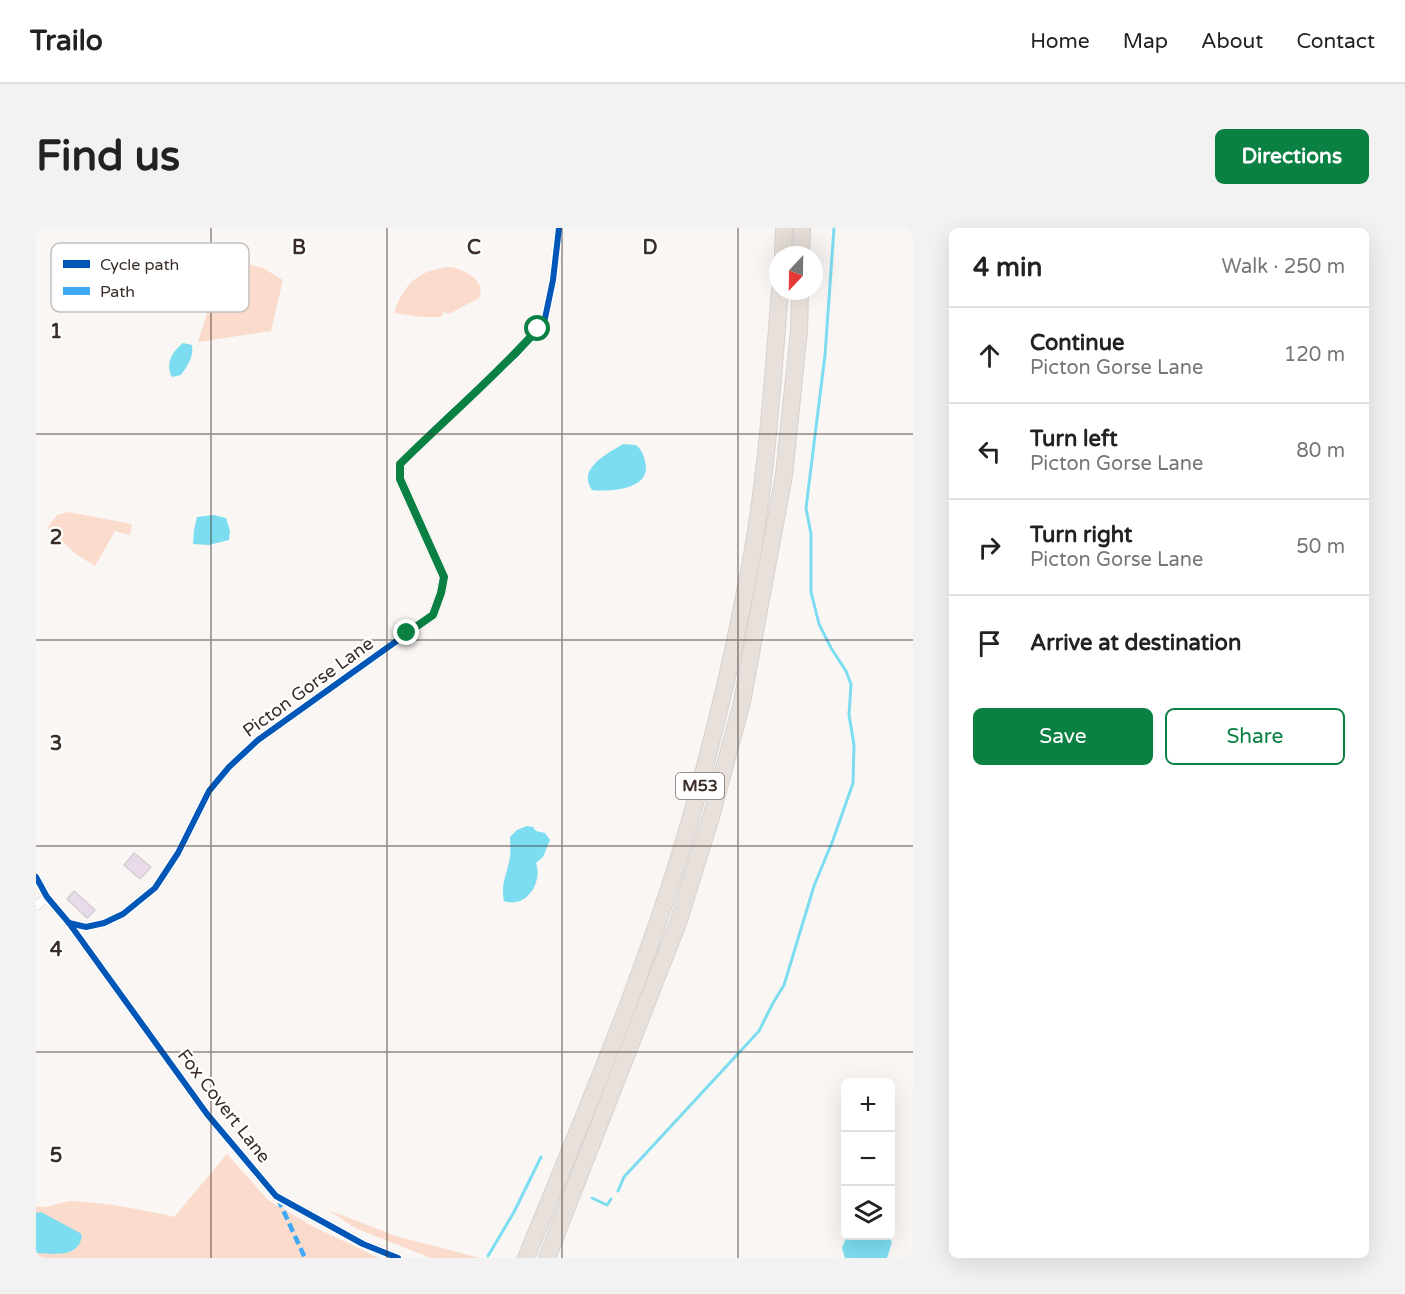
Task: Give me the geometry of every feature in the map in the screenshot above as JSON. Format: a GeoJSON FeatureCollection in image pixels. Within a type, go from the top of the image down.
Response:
{"type":"FeatureCollection","features":[{"type":"Feature","properties":{"kind":"highway"},"geometry":{"type":"LineString","coordinates":[[783,246],[784,228]]}},
{"type":"Feature","properties":{"kind":"highway"},"geometry":{"type":"LineString","coordinates":[[801,246],[802,228]]}},
{"type":"Feature","properties":{"kind":"highway","name":"M53"},"geometry":{"type":"LineString","coordinates":[[526,1258],[622,1016],[667,894],[703,774],[747,581],[760,500],[779,300]]}},
{"type":"Feature","properties":{"kind":"highway","name":"M53"},"geometry":{"type":"LineString","coordinates":[[548,1258],[678,923],[711,817],[742,702],[784,475],[799,331],[800,300]]}},
{"type":"Feature","properties":{"kind":"street","name":"Picton Gorse Lane"},"geometry":{"type":"LineString","coordinates":[[69,922],[86,927],[104,923],[123,914],[155,888],[178,853],[209,791],[229,767],[258,740],[433,615],[444,577],[400,479],[400,464],[517,353],[544,322],[553,280],[559,228]]}},
{"type":"Feature","properties":{"kind":"street","name":"Fox Covert Lane"},"geometry":{"type":"LineString","coordinates":[[36,877],[47,897],[69,922],[207,1114],[276,1196],[363,1244],[398,1258]]}},
{"type":"Feature","properties":{"kind":"street"},"geometry":{"type":"LineString","coordinates":[[36,906],[47,897]]}},
{"type":"Feature","properties":{"kind":"shaded area"},"geometry":{"type":"Polygon","coordinates":[[[249,264],[263,268],[283,280],[271,331],[198,342],[207,312],[249,312],[249,264]]]}},
{"type":"Feature","properties":{"kind":"shaded area"},"geometry":{"type":"Polygon","coordinates":[[[452,267],[469,274],[478,282],[481,292],[479,298],[449,314],[444,312],[441,317],[394,313],[402,294],[415,279],[431,271],[452,267]]]}},
{"type":"Feature","properties":{"kind":"shaded area"},"geometry":{"type":"Polygon","coordinates":[[[68,512],[132,524],[130,535],[115,531],[95,566],[76,554],[47,528],[57,515],[68,512]]]}},
{"type":"Feature","properties":{"kind":"shaded area"},"geometry":{"type":"Polygon","coordinates":[[[227,1154],[268,1200],[314,1227],[379,1258],[36,1258],[36,1206],[45,1207],[72,1201],[85,1202],[174,1217],[227,1154]]]}},
{"type":"Feature","properties":{"kind":"shaded area"},"geometry":{"type":"Polygon","coordinates":[[[328,1210],[399,1237],[480,1258],[431,1258],[355,1228],[328,1210]]]}},
{"type":"Feature","properties":{"kind":"water"},"geometry":{"type":"Polygon","coordinates":[[[183,343],[192,345],[191,357],[181,375],[172,377],[169,367],[171,358],[183,343]]]}},
{"type":"Feature","properties":{"kind":"water"},"geometry":{"type":"Polygon","coordinates":[[[623,444],[636,445],[641,450],[646,471],[643,478],[628,487],[592,490],[588,482],[591,468],[602,457],[623,444]]]}},
{"type":"Feature","properties":{"kind":"water"},"geometry":{"type":"Polygon","coordinates":[[[214,515],[226,518],[230,531],[229,540],[209,545],[193,544],[197,517],[214,515]]]}},
{"type":"Feature","properties":{"kind":"water"},"geometry":{"type":"Polygon","coordinates":[[[527,826],[545,833],[550,840],[543,857],[536,863],[537,878],[531,892],[519,901],[504,901],[503,889],[510,857],[510,837],[517,830],[527,826]]]}},
{"type":"Feature","properties":{"kind":"water"},"geometry":{"type":"Polygon","coordinates":[[[41,1212],[82,1235],[76,1248],[65,1253],[36,1253],[36,1213],[41,1212]]]}},
{"type":"Feature","properties":{"kind":"water"},"geometry":{"type":"Polygon","coordinates":[[[845,1240],[891,1240],[892,1242],[887,1258],[845,1258],[842,1248],[845,1240]]]}},
{"type":"Feature","properties":{"kind":"building"},"geometry":{"type":"Polygon","coordinates":[[[134,853],[151,867],[140,879],[124,865],[134,853]]]}},
{"type":"Feature","properties":{"kind":"building"},"geometry":{"type":"Polygon","coordinates":[[[74,891],[95,910],[87,918],[67,899],[74,891]]]}},
{"type":"Feature","properties":{"kind":"waterway"},"geometry":{"type":"LineString","coordinates":[[618,1191],[624,1177],[759,1031],[784,985],[814,886],[853,783],[854,745],[849,715],[851,684],[819,624],[811,592],[811,534],[806,508],[825,355],[834,228]]}},
{"type":"Feature","properties":{"kind":"waterway"},"geometry":{"type":"LineString","coordinates":[[488,1256],[514,1212],[541,1157]]}},
{"type":"Feature","properties":{"kind":"waterway"},"geometry":{"type":"LineString","coordinates":[[592,1198],[607,1205],[611,1199]]}},
{"type":"Feature","properties":{"kind":"marked path"},"geometry":{"type":"LineString","coordinates":[[278,1199],[305,1258]]}},
{"type":"Feature","properties":{"kind":"cycle path"},"geometry":{"type":"LineString","coordinates":[[69,923],[86,927],[104,923],[123,914],[155,888],[178,853],[209,791],[229,767],[258,740],[433,615],[444,577],[400,479],[400,464],[517,353],[544,323],[553,280],[559,228]]}},
{"type":"Feature","properties":{"kind":"cycle path"},"geometry":{"type":"LineString","coordinates":[[36,877],[47,897],[69,923],[207,1114],[276,1196],[363,1244],[398,1258]]}},
{"type":"Feature","properties":{"kind":"route"},"geometry":{"type":"LineString","coordinates":[[407,633],[433,615],[444,577],[400,479],[400,464],[517,353],[538,329]]}}]}
